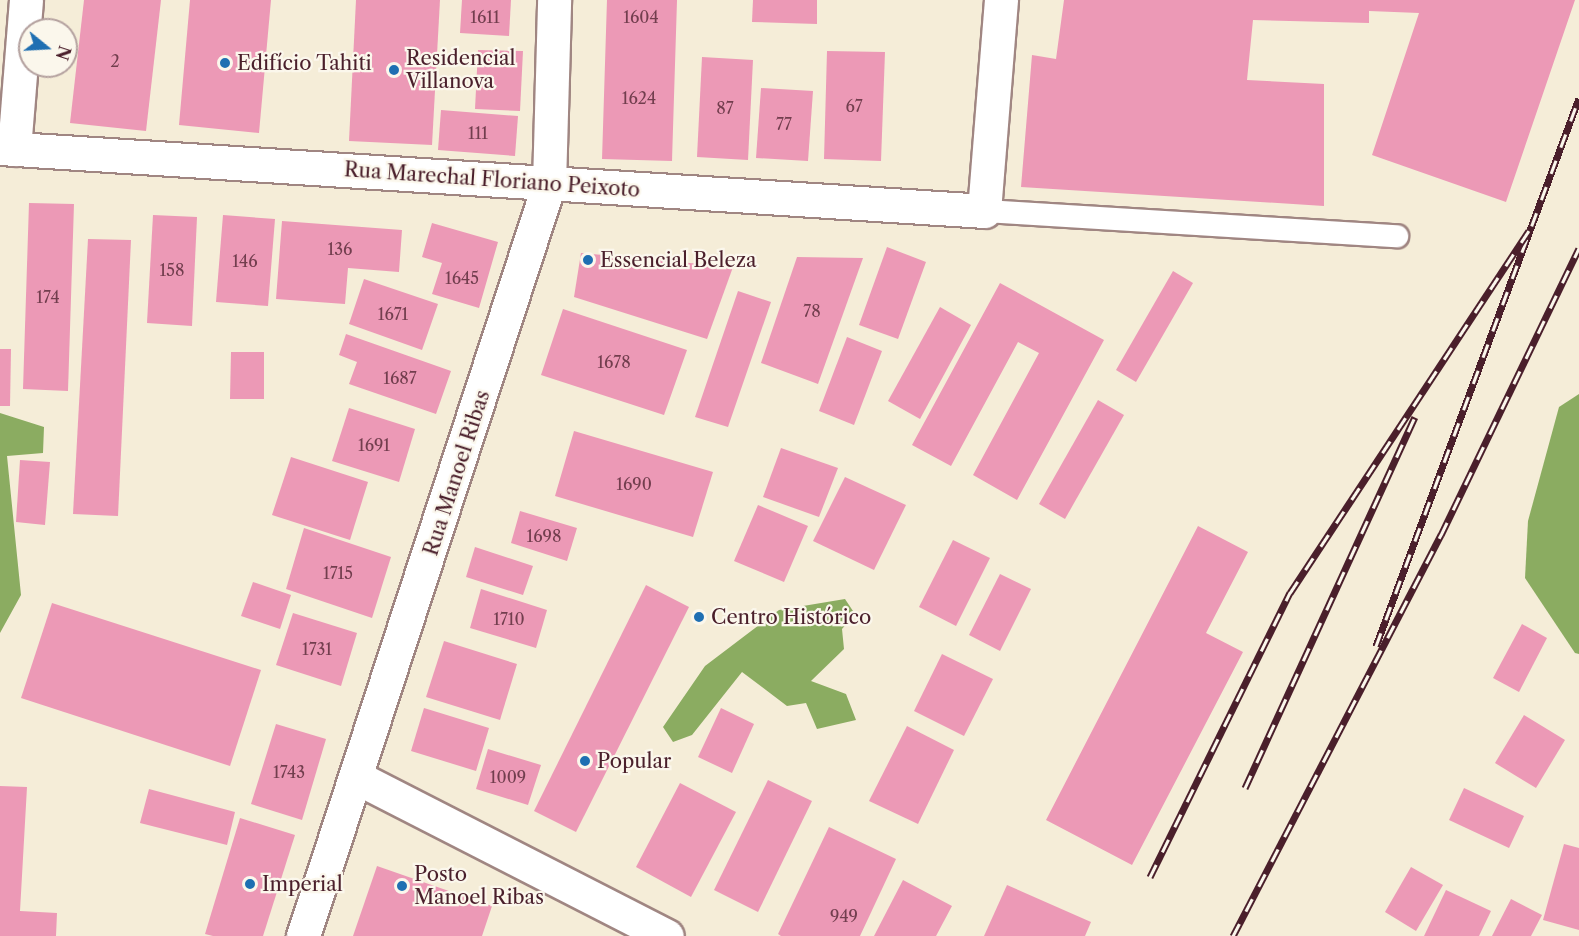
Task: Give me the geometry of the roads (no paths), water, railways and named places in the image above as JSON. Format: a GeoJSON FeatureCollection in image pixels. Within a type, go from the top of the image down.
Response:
{"type":"FeatureCollection","features":[{"type":"Feature","properties":{"kind":"street"},"geometry":{"type":"LineString","coordinates":[[7,148],[26,0]]}},
{"type":"Feature","properties":{"kind":"street","name":"Rua Manoel Ribas"},"geometry":{"type":"LineString","coordinates":[[303,936],[549,184],[554,0]]}},
{"type":"Feature","properties":{"kind":"street"},"geometry":{"type":"LineString","coordinates":[[984,211],[1001,0]]}},
{"type":"Feature","properties":{"kind":"street","name":"Rua Marechal Floriano Peixoto"},"geometry":{"type":"LineString","coordinates":[[7,148],[984,211]]}},
{"type":"Feature","properties":{"kind":"street"},"geometry":{"type":"LineString","coordinates":[[356,777],[667,936]]}},
{"type":"Feature","properties":{"kind":"lane"},"geometry":{"type":"LineString","coordinates":[[984,211],[1397,236]]}},
{"type":"Feature","properties":{"kind":"railway"},"geometry":{"type":"LineString","coordinates":[[1376,646],[1579,98]]}},
{"type":"Feature","properties":{"kind":"railway"},"geometry":{"type":"LineString","coordinates":[[1150,877],[1290,593],[1529,231]]}},
{"type":"Feature","properties":{"kind":"railway"},"geometry":{"type":"LineString","coordinates":[[1233,936],[1441,535],[1579,248]]}},
{"type":"Feature","properties":{"kind":"railway"},"geometry":{"type":"LineString","coordinates":[[1245,788],[1415,417]]}},
{"type":"Feature","properties":{"kind":"place","name":"Edifício Tahiti"},"geometry":{"type":"Point","coordinates":[225,63]}},
{"type":"Feature","properties":{"kind":"place","name":"Residencial Villanova"},"geometry":{"type":"Point","coordinates":[394,70]}},
{"type":"Feature","properties":{"kind":"place","name":"Essencial Beleza"},"geometry":{"type":"Point","coordinates":[588,260]}},
{"type":"Feature","properties":{"kind":"place","name":"Centro Histórico"},"geometry":{"type":"Point","coordinates":[699,617]}},
{"type":"Feature","properties":{"kind":"place","name":"Popular"},"geometry":{"type":"Point","coordinates":[585,761]}},
{"type":"Feature","properties":{"kind":"place","name":"Imperial"},"geometry":{"type":"Point","coordinates":[250,884]}},
{"type":"Feature","properties":{"kind":"place","name":"Posto Manoel Ribas"},"geometry":{"type":"Point","coordinates":[402,886]}}]}
